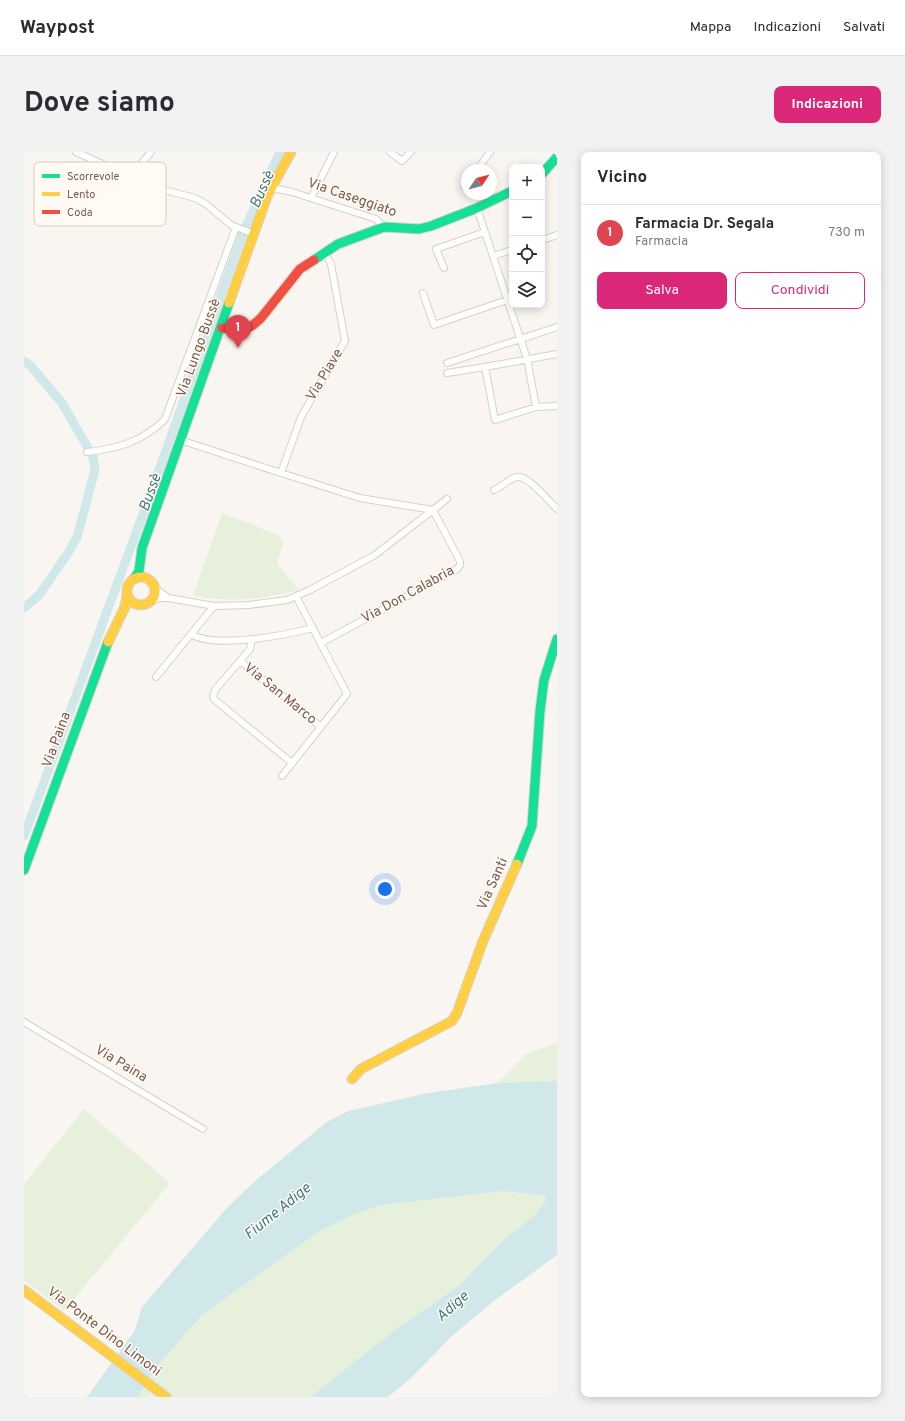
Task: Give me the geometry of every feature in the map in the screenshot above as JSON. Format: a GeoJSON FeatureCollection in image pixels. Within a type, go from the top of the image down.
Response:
{"type":"FeatureCollection","features":[{"type":"Feature","properties":{"kind":"main road","name":"Via Lungo Bussè"},"geometry":{"type":"LineString","coordinates":[[134,579],[139,571],[142,548],[222,328],[268,194],[291,152]]}},
{"type":"Feature","properties":{"kind":"main road"},"geometry":{"type":"LineString","coordinates":[[545,171],[557,156],[553,152]]}},
{"type":"Feature","properties":{"kind":"main road"},"geometry":{"type":"LineString","coordinates":[[545,173],[557,166]]}},
{"type":"Feature","properties":{"kind":"main road","name":"Via Caseggiato"},"geometry":{"type":"LineString","coordinates":[[384,226],[419,229],[477,208],[509,192]]}},
{"type":"Feature","properties":{"kind":"main road"},"geometry":{"type":"LineString","coordinates":[[222,328],[244,330],[253,325],[261,318],[300,269],[338,244],[384,226]]}},
{"type":"Feature","properties":{"kind":"main road","name":"Via Lungo Bussè"},"geometry":{"type":"LineString","coordinates":[[141,556],[143,571],[147,579]]}},
{"type":"Feature","properties":{"kind":"main road"},"geometry":{"type":"LineString","coordinates":[[140,577],[147,579],[154,587],[154,595],[149,602],[137,604],[130,599],[128,595],[128,586],[134,579],[140,577]]}},
{"type":"Feature","properties":{"kind":"main road","name":"Via Paina"},"geometry":{"type":"LineString","coordinates":[[24,870],[108,639],[126,604],[128,595]]}},
{"type":"Feature","properties":{"kind":"main road","name":"Via Paina"},"geometry":{"type":"LineString","coordinates":[[118,620],[137,604]]}},
{"type":"Feature","properties":{"kind":"main road","name":"Via Santi"},"geometry":{"type":"LineString","coordinates":[[352,1079],[361,1069],[452,1021],[457,1013],[483,941],[509,885],[532,826],[544,680],[557,639]]}},
{"type":"Feature","properties":{"kind":"main road","name":"Via Ponte Dino Limoni"},"geometry":{"type":"LineString","coordinates":[[24,1290],[166,1397]]}},
{"type":"Feature","properties":{"kind":"street"},"geometry":{"type":"LineString","coordinates":[[76,152],[98,162]]}},
{"type":"Feature","properties":{"kind":"street"},"geometry":{"type":"LineString","coordinates":[[143,162],[151,152]]}},
{"type":"Feature","properties":{"kind":"street"},"geometry":{"type":"LineString","coordinates":[[311,198],[334,152]]}},
{"type":"Feature","properties":{"kind":"street"},"geometry":{"type":"LineString","coordinates":[[390,152],[402,161],[411,152]]}},
{"type":"Feature","properties":{"kind":"street"},"geometry":{"type":"LineString","coordinates":[[481,164],[490,152]]}},
{"type":"Feature","properties":{"kind":"street","name":"Via Caseggiato"},"geometry":{"type":"LineString","coordinates":[[272,188],[311,198],[376,219],[384,226]]}},
{"type":"Feature","properties":{"kind":"street"},"geometry":{"type":"LineString","coordinates":[[166,190],[195,198],[206,204],[225,221],[254,234]]}},
{"type":"Feature","properties":{"kind":"street"},"geometry":{"type":"LineString","coordinates":[[477,208],[527,359],[536,408]]}},
{"type":"Feature","properties":{"kind":"street"},"geometry":{"type":"LineString","coordinates":[[87,452],[110,450],[130,444],[154,431],[165,419],[236,227]]}},
{"type":"Feature","properties":{"kind":"street"},"geometry":{"type":"LineString","coordinates":[[444,268],[436,249],[485,232]]}},
{"type":"Feature","properties":{"kind":"street"},"geometry":{"type":"LineString","coordinates":[[545,239],[557,235]]}},
{"type":"Feature","properties":{"kind":"street"},"geometry":{"type":"LineString","coordinates":[[494,256],[509,251]]}},
{"type":"Feature","properties":{"kind":"street","name":"Via Piave"},"geometry":{"type":"LineString","coordinates":[[281,473],[301,417],[345,341],[331,264],[324,252]]}},
{"type":"Feature","properties":{"kind":"street"},"geometry":{"type":"LineString","coordinates":[[423,293],[434,325],[507,300]]}},
{"type":"Feature","properties":{"kind":"street"},"geometry":{"type":"LineString","coordinates":[[447,363],[557,327]]}},
{"type":"Feature","properties":{"kind":"street"},"geometry":{"type":"LineString","coordinates":[[447,373],[557,354]]}},
{"type":"Feature","properties":{"kind":"street"},"geometry":{"type":"LineString","coordinates":[[485,367],[494,418],[496,420],[536,408],[557,406]]}},
{"type":"Feature","properties":{"kind":"street"},"geometry":{"type":"LineString","coordinates":[[180,440],[360,498],[433,510]]}},
{"type":"Feature","properties":{"kind":"street"},"geometry":{"type":"LineString","coordinates":[[494,490],[516,477],[522,477],[557,509]]}},
{"type":"Feature","properties":{"kind":"street"},"geometry":{"type":"LineString","coordinates":[[149,602],[159,598],[170,598],[214,606],[249,605],[287,600],[310,590],[375,554],[448,499]]}},
{"type":"Feature","properties":{"kind":"street","name":"Via Don Calabria"},"geometry":{"type":"LineString","coordinates":[[321,643],[457,569],[460,565],[460,561],[433,510]]}},
{"type":"Feature","properties":{"kind":"street"},"geometry":{"type":"LineString","coordinates":[[154,587],[170,598]]}},
{"type":"Feature","properties":{"kind":"street"},"geometry":{"type":"LineString","coordinates":[[282,776],[348,694],[296,596]]}},
{"type":"Feature","properties":{"kind":"street"},"geometry":{"type":"LineString","coordinates":[[156,677],[214,606]]}},
{"type":"Feature","properties":{"kind":"street"},"geometry":{"type":"LineString","coordinates":[[191,634],[207,639],[233,640],[281,636],[313,628]]}},
{"type":"Feature","properties":{"kind":"street"},"geometry":{"type":"LineString","coordinates":[[252,639],[250,649],[215,690],[213,697],[214,700],[292,763]]}},
{"type":"Feature","properties":{"kind":"street","name":"Via San Marco"},"geometry":{"type":"LineString","coordinates":[[240,661],[321,727]]}},
{"type":"Feature","properties":{"kind":"street","name":"Via Paina"},"geometry":{"type":"LineString","coordinates":[[24,1022],[203,1129]]}},
{"type":"Feature","properties":{"kind":"green space"},"geometry":{"type":"Polygon","coordinates":[[[222,513],[279,535],[284,543],[278,558],[278,565],[299,590],[271,596],[246,599],[221,599],[193,596],[222,513]]]}},
{"type":"Feature","properties":{"kind":"green space"},"geometry":{"type":"Polygon","coordinates":[[[557,1043],[557,1081],[498,1083],[528,1053],[557,1043]]]}},
{"type":"Feature","properties":{"kind":"green space"},"geometry":{"type":"Polygon","coordinates":[[[84,1109],[170,1183],[64,1311],[24,1280],[24,1184],[84,1109]]]}},
{"type":"Feature","properties":{"kind":"green space"},"geometry":{"type":"Polygon","coordinates":[[[504,1191],[546,1196],[544,1203],[536,1214],[501,1242],[460,1285],[395,1330],[310,1397],[138,1397],[159,1364],[202,1315],[320,1231],[355,1214],[382,1205],[504,1191]]]}},
{"type":"Feature","properties":{"kind":"water"},"geometry":{"type":"Polygon","coordinates":[[[557,1081],[557,1255],[494,1301],[452,1336],[411,1378],[388,1397],[310,1397],[395,1330],[460,1285],[501,1242],[536,1214],[544,1203],[546,1196],[504,1191],[382,1205],[355,1214],[320,1231],[202,1315],[159,1364],[138,1397],[87,1397],[135,1330],[142,1307],[226,1209],[255,1181],[327,1122],[348,1111],[428,1093],[498,1083],[557,1081]]]}},
{"type":"Feature","properties":{"kind":"waterway","name":"Bussè"},"geometry":{"type":"LineString","coordinates":[[24,836],[153,487],[243,233],[280,152]]}},
{"type":"Feature","properties":{"kind":"waterway"},"geometry":{"type":"LineString","coordinates":[[24,361],[29,364],[62,403],[93,457],[95,470],[77,537],[68,553],[39,595],[24,608]]}},
{"type":"Feature","properties":{"kind":"traffic: fast"},"geometry":{"type":"LineString","coordinates":[[545,171],[557,157]]}},
{"type":"Feature","properties":{"kind":"traffic: fast"},"geometry":{"type":"LineString","coordinates":[[314,260],[338,244],[384,227],[419,229],[431,226],[477,208],[509,192]]}},
{"type":"Feature","properties":{"kind":"traffic: fast"},"geometry":{"type":"LineString","coordinates":[[134,579],[139,571],[142,548],[229,303]]}},
{"type":"Feature","properties":{"kind":"traffic: fast"},"geometry":{"type":"LineString","coordinates":[[517,864],[532,826],[540,711],[544,680],[557,639]]}},
{"type":"Feature","properties":{"kind":"traffic: fast"},"geometry":{"type":"LineString","coordinates":[[24,870],[108,642]]}},
{"type":"Feature","properties":{"kind":"traffic: slow"},"geometry":{"type":"LineString","coordinates":[[229,303],[268,194],[291,152]]}},
{"type":"Feature","properties":{"kind":"traffic: slow"},"geometry":{"type":"LineString","coordinates":[[141,577],[151,581],[155,591],[151,601],[141,605],[131,601],[127,591],[131,581],[141,577]]}},
{"type":"Feature","properties":{"kind":"traffic: slow"},"geometry":{"type":"LineString","coordinates":[[108,642],[125,607],[127,595]]}},
{"type":"Feature","properties":{"kind":"traffic: slow"},"geometry":{"type":"LineString","coordinates":[[352,1079],[361,1069],[452,1021],[457,1013],[483,941],[517,864]]}},
{"type":"Feature","properties":{"kind":"traffic: slow"},"geometry":{"type":"LineString","coordinates":[[24,1290],[166,1397]]}},
{"type":"Feature","properties":{"kind":"traffic: jam"},"geometry":{"type":"LineString","coordinates":[[222,328],[244,330],[253,325],[261,318],[300,269],[314,260]]}},
{"type":"Feature","properties":{"kind":"place","name":"Farmacia Dr. Segala"},"geometry":{"type":"Point","coordinates":[238,348]}},
{"type":"Feature","properties":{"kind":"water label","name":"Fiume Adige"},"geometry":{"type":"Point","coordinates":[278,1212]}},
{"type":"Feature","properties":{"kind":"water label","name":"Adige"},"geometry":{"type":"Point","coordinates":[453,1307]}}]}
